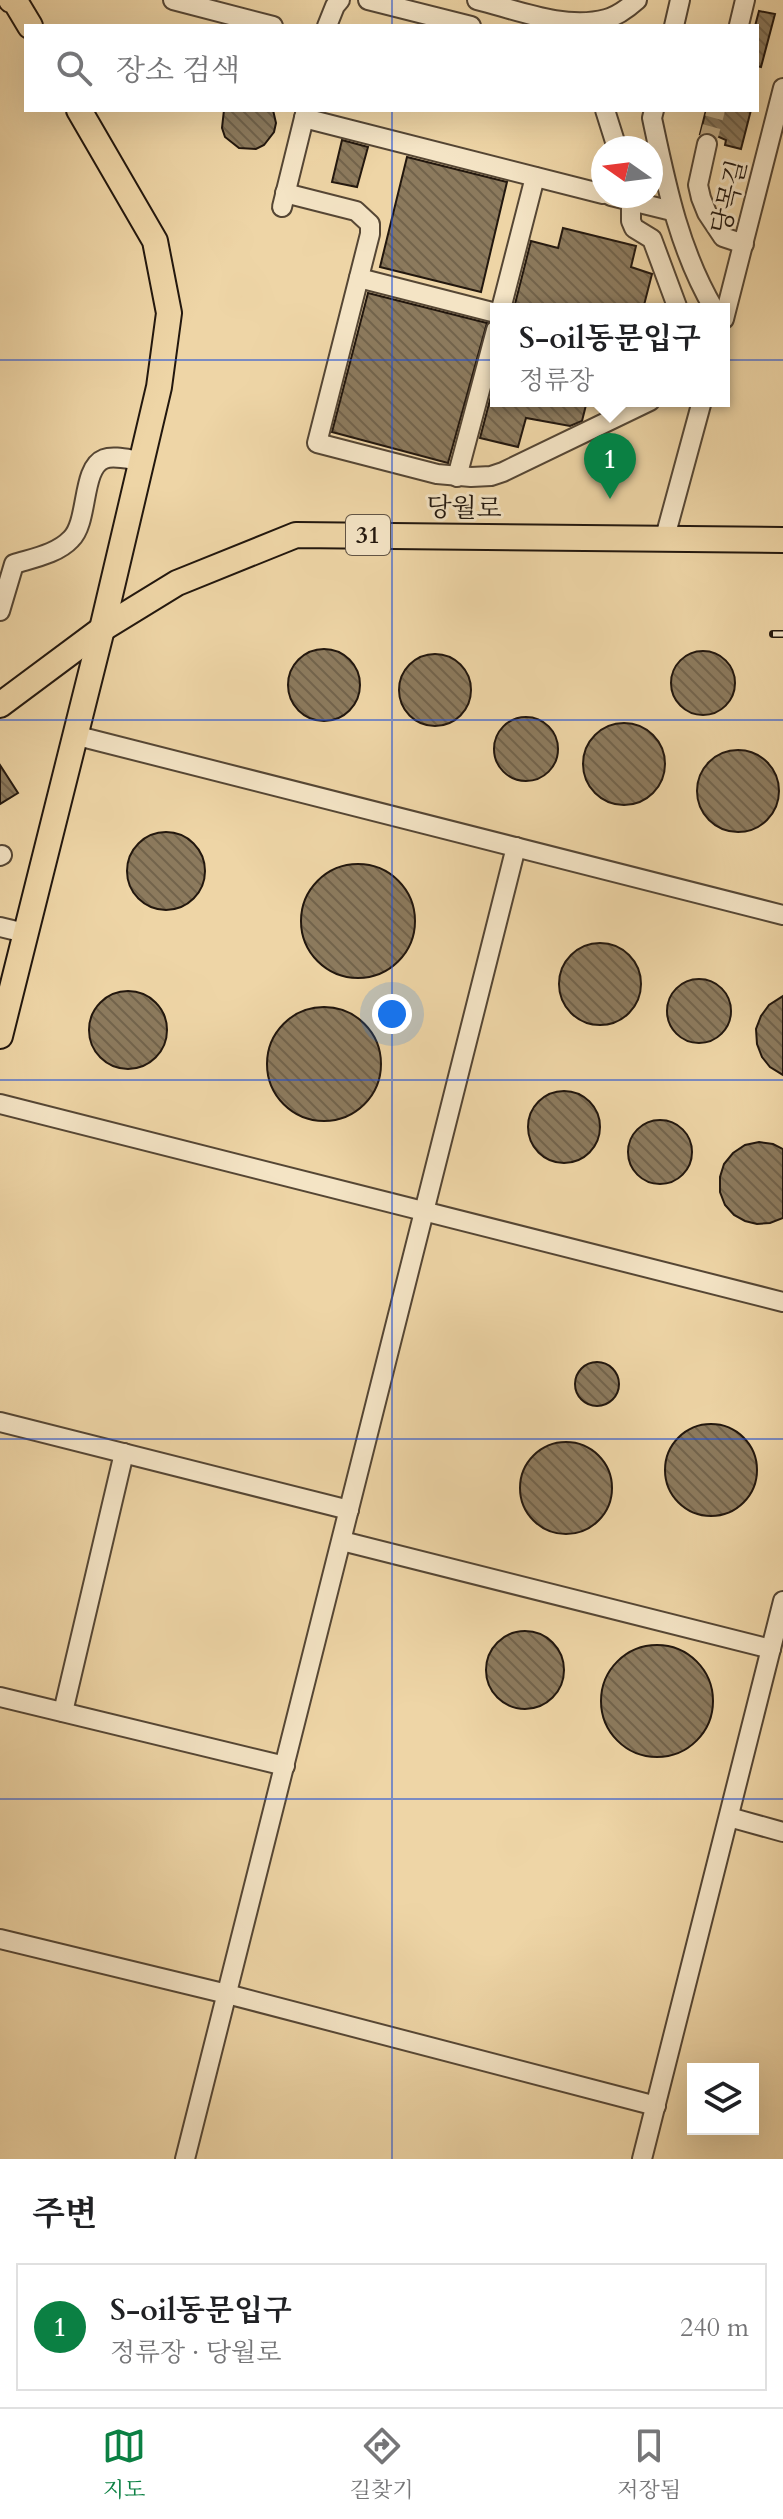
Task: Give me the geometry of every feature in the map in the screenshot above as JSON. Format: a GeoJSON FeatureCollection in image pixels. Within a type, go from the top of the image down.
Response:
{"type":"FeatureCollection","features":[{"type":"Feature","properties":{"kind":"main road"},"geometry":{"type":"LineString","coordinates":[[14,0],[29,24]]}},
{"type":"Feature","properties":{"kind":"main road"},"geometry":{"type":"LineString","coordinates":[[0,1036],[142,461],[159,387],[169,313],[155,241],[80,112]]}},
{"type":"Feature","properties":{"kind":"main road","name":"당월로"},"geometry":{"type":"LineString","coordinates":[[0,705],[102,629],[177,583],[296,535],[783,540]]}},
{"type":"Feature","properties":{"kind":"street"},"geometry":{"type":"LineString","coordinates":[[173,0],[265,24]]}},
{"type":"Feature","properties":{"kind":"street"},"geometry":{"type":"LineString","coordinates":[[328,24],[340,0]]}},
{"type":"Feature","properties":{"kind":"street"},"geometry":{"type":"LineString","coordinates":[[368,0],[463,24]]}},
{"type":"Feature","properties":{"kind":"street"},"geometry":{"type":"LineString","coordinates":[[477,0],[554,19],[582,21],[606,19],[624,11],[637,0]]}},
{"type":"Feature","properties":{"kind":"street"},"geometry":{"type":"LineString","coordinates":[[674,24],[680,0]]}},
{"type":"Feature","properties":{"kind":"street"},"geometry":{"type":"LineString","coordinates":[[739,24],[745,0]]}},
{"type":"Feature","properties":{"kind":"street","name":"당목길"},"geometry":{"type":"LineString","coordinates":[[728,303],[783,88]]}},
{"type":"Feature","properties":{"kind":"street"},"geometry":{"type":"LineString","coordinates":[[606,112],[613,136]]}},
{"type":"Feature","properties":{"kind":"street"},"geometry":{"type":"LineString","coordinates":[[654,112],[652,118],[672,211],[710,303]]}},
{"type":"Feature","properties":{"kind":"street"},"geometry":{"type":"LineString","coordinates":[[591,191],[305,114],[284,200],[356,211],[370,224],[317,443],[457,477],[491,476],[638,407]]}},
{"type":"Feature","properties":{"kind":"street"},"geometry":{"type":"LineString","coordinates":[[707,144],[698,185],[701,198],[723,237],[744,244]]}},
{"type":"Feature","properties":{"kind":"street"},"geometry":{"type":"LineString","coordinates":[[503,303],[535,177]]}},
{"type":"Feature","properties":{"kind":"street"},"geometry":{"type":"LineString","coordinates":[[632,208],[634,228],[652,239],[676,303]]}},
{"type":"Feature","properties":{"kind":"street"},"geometry":{"type":"LineString","coordinates":[[662,208],[672,211]]}},
{"type":"Feature","properties":{"kind":"street"},"geometry":{"type":"LineString","coordinates":[[359,278],[490,311]]}},
{"type":"Feature","properties":{"kind":"street"},"geometry":{"type":"LineString","coordinates":[[457,477],[490,353]]}},
{"type":"Feature","properties":{"kind":"street"},"geometry":{"type":"LineString","coordinates":[[665,537],[700,407]]}},
{"type":"Feature","properties":{"kind":"street"},"geometry":{"type":"LineString","coordinates":[[0,611],[7,561],[50,553],[72,539],[78,529],[97,463],[106,458],[142,461]]}},
{"type":"Feature","properties":{"kind":"street"},"geometry":{"type":"LineString","coordinates":[[74,735],[783,915]]}},
{"type":"Feature","properties":{"kind":"street"},"geometry":{"type":"LineString","coordinates":[[185,2159],[516,847]]}},
{"type":"Feature","properties":{"kind":"street"},"geometry":{"type":"LineString","coordinates":[[0,927],[25,933]]}},
{"type":"Feature","properties":{"kind":"street"},"geometry":{"type":"LineString","coordinates":[[0,1104],[783,1302]]}},
{"type":"Feature","properties":{"kind":"street"},"geometry":{"type":"LineString","coordinates":[[0,1422],[349,1510]]}},
{"type":"Feature","properties":{"kind":"street"},"geometry":{"type":"LineString","coordinates":[[63,1712],[124,1453]]}},
{"type":"Feature","properties":{"kind":"street"},"geometry":{"type":"LineString","coordinates":[[342,1541],[771,1649]]}},
{"type":"Feature","properties":{"kind":"street"},"geometry":{"type":"LineString","coordinates":[[642,2159],[783,1601]]}},
{"type":"Feature","properties":{"kind":"street"},"geometry":{"type":"LineString","coordinates":[[0,1697],[285,1766]]}},
{"type":"Feature","properties":{"kind":"street"},"geometry":{"type":"LineString","coordinates":[[729,1817],[783,1832]]}},
{"type":"Feature","properties":{"kind":"street"},"geometry":{"type":"LineString","coordinates":[[0,1939],[227,1994],[656,2106]]}},
{"type":"Feature","properties":{"kind":"building"},"geometry":{"type":"Polygon","coordinates":[[[759,11],[775,14],[761,67],[759,24],[756,24],[759,11]]]}},
{"type":"Feature","properties":{"kind":"building"},"geometry":{"type":"Polygon","coordinates":[[[224,112],[273,112],[276,123],[274,132],[264,145],[256,149],[239,148],[225,137],[222,128],[224,112]]]}},
{"type":"Feature","properties":{"kind":"building"},"geometry":{"type":"Polygon","coordinates":[[[706,112],[750,112],[741,149],[725,145],[726,140],[710,133],[700,134],[706,112]]]}},
{"type":"Feature","properties":{"kind":"building"},"geometry":{"type":"Polygon","coordinates":[[[342,140],[368,147],[357,187],[332,182],[342,140]]]}},
{"type":"Feature","properties":{"kind":"building"},"geometry":{"type":"Polygon","coordinates":[[[407,157],[507,182],[481,292],[380,267],[407,157]]]}},
{"type":"Feature","properties":{"kind":"building"},"geometry":{"type":"Polygon","coordinates":[[[563,228],[636,246],[631,267],[652,274],[645,303],[515,303],[531,241],[558,248],[563,228]]]}},
{"type":"Feature","properties":{"kind":"building"},"geometry":{"type":"Polygon","coordinates":[[[368,293],[487,323],[448,463],[332,432],[368,293]]]}},
{"type":"Feature","properties":{"kind":"building"},"geometry":{"type":"Polygon","coordinates":[[[490,400],[490,407],[586,407],[582,421],[570,426],[526,418],[518,447],[480,438],[490,400]]]}},
{"type":"Feature","properties":{"kind":"building"},"geometry":{"type":"Polygon","coordinates":[[[331,649],[350,659],[358,671],[358,699],[350,711],[338,719],[317,721],[298,711],[290,699],[288,678],[298,659],[310,651],[331,649]]]}},
{"type":"Feature","properties":{"kind":"building"},"geometry":{"type":"Polygon","coordinates":[[[697,651],[709,651],[726,660],[733,671],[733,695],[726,706],[709,715],[697,715],[685,710],[676,701],[671,689],[671,677],[676,665],[685,656],[697,651]]]}},
{"type":"Feature","properties":{"kind":"building"},"geometry":{"type":"Polygon","coordinates":[[[442,654],[461,664],[469,676],[469,704],[461,716],[449,724],[428,726],[409,716],[401,704],[399,683],[409,664],[421,656],[442,654]]]}},
{"type":"Feature","properties":{"kind":"building"},"geometry":{"type":"Polygon","coordinates":[[[526,717],[538,719],[549,726],[556,737],[556,761],[549,772],[538,779],[526,781],[514,779],[503,772],[496,761],[494,749],[496,737],[503,726],[514,719],[526,717]]]}},
{"type":"Feature","properties":{"kind":"building"},"geometry":{"type":"Polygon","coordinates":[[[624,723],[640,726],[653,735],[662,748],[665,764],[662,780],[653,793],[640,802],[624,805],[608,802],[595,793],[586,780],[583,764],[586,748],[595,735],[608,726],[624,723]]]}},
{"type":"Feature","properties":{"kind":"building"},"geometry":{"type":"Polygon","coordinates":[[[738,750],[754,753],[767,762],[776,775],[779,791],[776,807],[767,820],[754,829],[738,832],[722,829],[709,820],[700,807],[697,791],[700,775],[709,762],[722,753],[738,750]]]}},
{"type":"Feature","properties":{"kind":"building"},"geometry":{"type":"Polygon","coordinates":[[[0,765],[18,793],[0,804],[0,765]]]}},
{"type":"Feature","properties":{"kind":"building"},"geometry":{"type":"Polygon","coordinates":[[[166,832],[181,835],[193,844],[202,856],[205,871],[202,886],[193,898],[181,907],[166,910],[151,907],[139,898],[130,886],[127,871],[130,856],[139,844],[151,835],[166,832]]]}},
{"type":"Feature","properties":{"kind":"building"},"geometry":{"type":"Polygon","coordinates":[[[358,864],[380,868],[398,881],[411,899],[415,921],[411,943],[398,961],[380,974],[358,978],[336,974],[318,961],[305,943],[301,921],[305,899],[318,881],[336,868],[358,864]]]}},
{"type":"Feature","properties":{"kind":"building"},"geometry":{"type":"Polygon","coordinates":[[[600,943],[616,946],[629,955],[638,968],[641,984],[638,1000],[629,1013],[616,1022],[600,1025],[584,1022],[571,1013],[562,1000],[559,984],[562,968],[571,955],[584,946],[600,943]]]}},
{"type":"Feature","properties":{"kind":"building"},"geometry":{"type":"Polygon","coordinates":[[[699,979],[711,981],[722,988],[729,999],[729,1023],[722,1034],[711,1041],[699,1043],[687,1041],[676,1034],[669,1023],[667,1011],[669,999],[676,988],[687,981],[699,979]]]}},
{"type":"Feature","properties":{"kind":"building"},"geometry":{"type":"Polygon","coordinates":[[[128,991],[143,994],[155,1003],[164,1015],[167,1030],[164,1045],[155,1057],[143,1066],[128,1069],[113,1066],[101,1057],[92,1045],[89,1030],[92,1015],[101,1003],[113,994],[128,991]]]}},
{"type":"Feature","properties":{"kind":"building"},"geometry":{"type":"Polygon","coordinates":[[[783,996],[783,1075],[762,1057],[756,1029],[769,1005],[783,996]]]}},
{"type":"Feature","properties":{"kind":"building"},"geometry":{"type":"Polygon","coordinates":[[[324,1007],[346,1011],[364,1024],[377,1042],[381,1064],[377,1086],[364,1104],[346,1117],[324,1121],[302,1117],[284,1104],[271,1086],[267,1064],[271,1042],[284,1024],[302,1011],[324,1007]]]}},
{"type":"Feature","properties":{"kind":"building"},"geometry":{"type":"Polygon","coordinates":[[[571,1091],[590,1101],[598,1113],[598,1141],[590,1153],[578,1161],[557,1163],[538,1153],[530,1141],[528,1120],[538,1101],[550,1093],[571,1091]]]}},
{"type":"Feature","properties":{"kind":"building"},"geometry":{"type":"Polygon","coordinates":[[[660,1120],[672,1122],[683,1129],[690,1140],[690,1164],[683,1175],[672,1182],[660,1184],[648,1182],[637,1175],[630,1164],[628,1152],[630,1140],[637,1129],[648,1122],[660,1120]]]}},
{"type":"Feature","properties":{"kind":"building"},"geometry":{"type":"Polygon","coordinates":[[[759,1142],[783,1149],[783,1218],[757,1224],[734,1215],[725,1205],[720,1192],[720,1177],[724,1164],[733,1153],[745,1145],[759,1142]]]}},
{"type":"Feature","properties":{"kind":"building"},"geometry":{"type":"Polygon","coordinates":[[[597,1362],[613,1368],[619,1384],[613,1400],[597,1406],[581,1400],[575,1384],[581,1368],[597,1362]]]}},
{"type":"Feature","properties":{"kind":"building"},"geometry":{"type":"Polygon","coordinates":[[[711,1424],[737,1432],[749,1444],[757,1470],[749,1496],[737,1508],[711,1516],[685,1508],[673,1496],[665,1470],[673,1444],[685,1432],[711,1424]]]}},
{"type":"Feature","properties":{"kind":"building"},"geometry":{"type":"Polygon","coordinates":[[[566,1442],[592,1450],[604,1462],[612,1488],[604,1514],[592,1526],[566,1534],[540,1526],[528,1514],[520,1488],[528,1462],[540,1450],[566,1442]]]}},
{"type":"Feature","properties":{"kind":"building"},"geometry":{"type":"Polygon","coordinates":[[[517,1631],[533,1631],[547,1637],[558,1648],[564,1670],[558,1692],[547,1703],[533,1709],[517,1709],[503,1703],[492,1692],[486,1678],[486,1662],[492,1648],[503,1637],[517,1631]]]}},
{"type":"Feature","properties":{"kind":"building"},"geometry":{"type":"Polygon","coordinates":[[[657,1645],[678,1649],[697,1661],[709,1680],[713,1701],[709,1722],[697,1741],[678,1753],[657,1757],[636,1753],[617,1741],[605,1722],[601,1701],[605,1680],[617,1661],[636,1649],[657,1645]]]}},
{"type":"Feature","properties":{"kind":"tunnel"},"geometry":{"type":"LineString","coordinates":[[707,144],[715,112]]}},
{"type":"Feature","properties":{"kind":"railway"},"geometry":{"type":"LineString","coordinates":[[773,634],[783,634]]}},
{"type":"Feature","properties":{"kind":"place","name":"S-oil동문입구"},"geometry":{"type":"Point","coordinates":[610,499]}}]}
